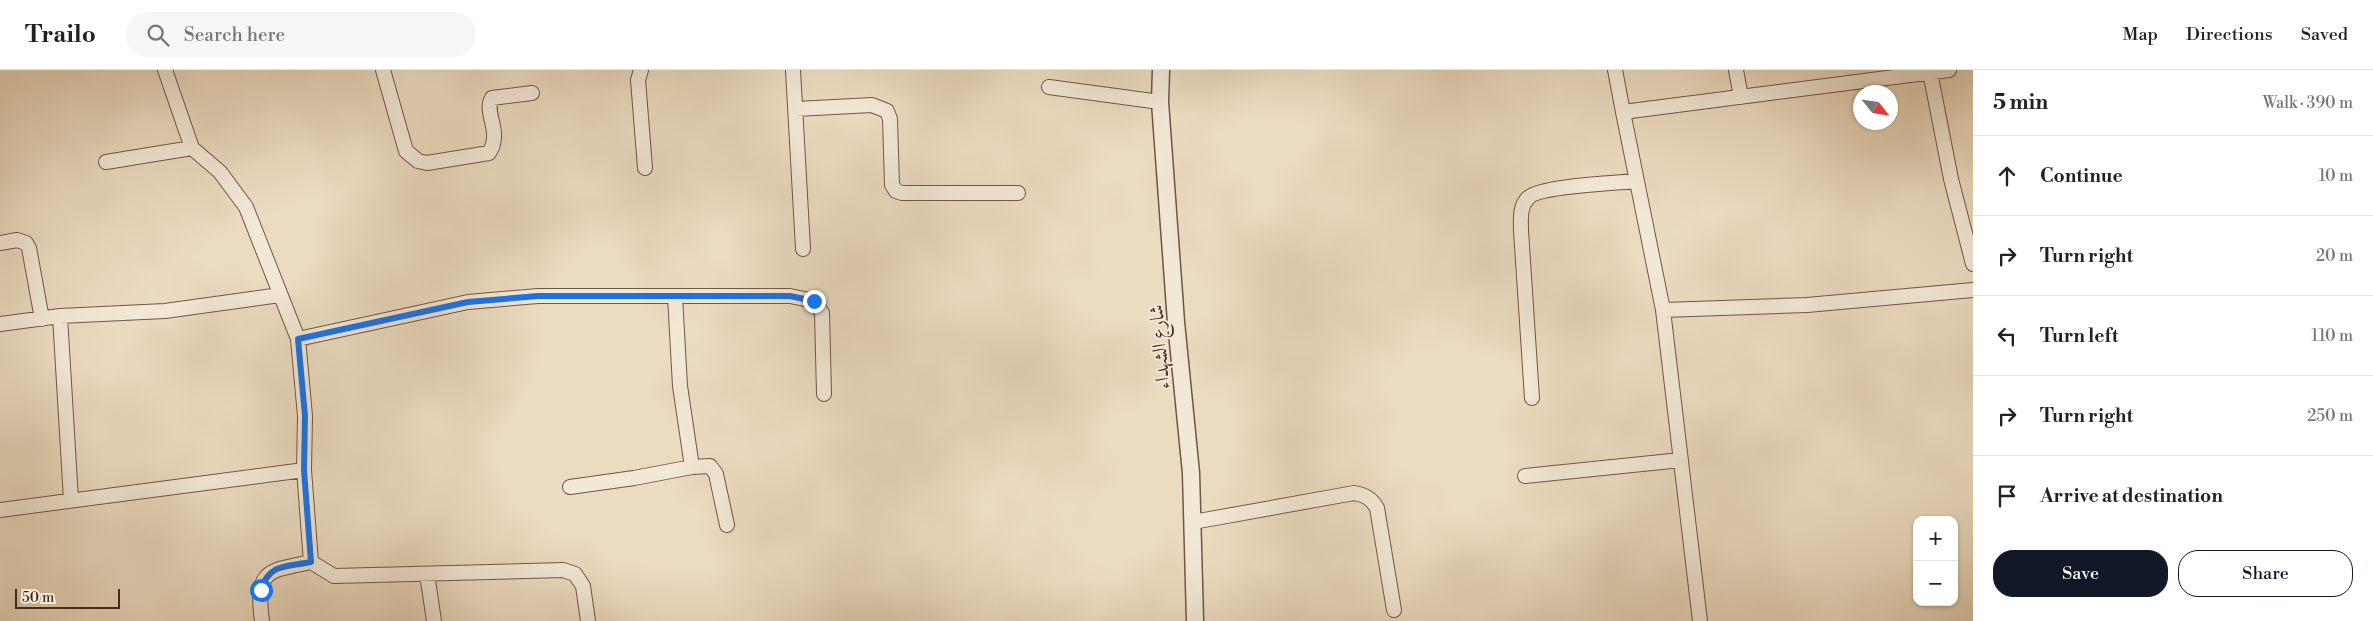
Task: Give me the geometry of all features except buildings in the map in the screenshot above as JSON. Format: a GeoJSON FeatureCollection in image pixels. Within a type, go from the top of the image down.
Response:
{"type":"FeatureCollection","features":[{"type":"Feature","properties":{"kind":"street"},"geometry":{"type":"LineString","coordinates":[[165,70],[192,148],[220,172],[246,207],[298,339],[305,416],[304,470],[311,562]]}},
{"type":"Feature","properties":{"kind":"street"},"geometry":{"type":"LineString","coordinates":[[383,70],[406,151],[418,161],[427,163],[489,153],[496,139],[490,106],[492,98],[532,93]]}},
{"type":"Feature","properties":{"kind":"street"},"geometry":{"type":"LineString","coordinates":[[641,70],[638,80],[645,168]]}},
{"type":"Feature","properties":{"kind":"street"},"geometry":{"type":"LineString","coordinates":[[793,70],[803,249]]}},
{"type":"Feature","properties":{"kind":"street","name":"شارع الشهداء"},"geometry":{"type":"LineString","coordinates":[[1161,70],[1160,102],[1176,322],[1190,464],[1195,621]]}},
{"type":"Feature","properties":{"kind":"street"},"geometry":{"type":"LineString","coordinates":[[1615,70],[1663,310],[1700,621]]}},
{"type":"Feature","properties":{"kind":"street"},"geometry":{"type":"LineString","coordinates":[[1736,70],[1741,97]]}},
{"type":"Feature","properties":{"kind":"street"},"geometry":{"type":"LineString","coordinates":[[1624,112],[1949,70]]}},
{"type":"Feature","properties":{"kind":"street"},"geometry":{"type":"LineString","coordinates":[[1930,72],[1951,179],[1973,264]]}},
{"type":"Feature","properties":{"kind":"street"},"geometry":{"type":"LineString","coordinates":[[1049,87],[1160,102]]}},
{"type":"Feature","properties":{"kind":"street"},"geometry":{"type":"LineString","coordinates":[[796,109],[872,105],[887,111],[890,119],[892,184],[896,191],[902,194],[1018,193]]}},
{"type":"Feature","properties":{"kind":"street"},"geometry":{"type":"LineString","coordinates":[[106,162],[192,148]]}},
{"type":"Feature","properties":{"kind":"street"},"geometry":{"type":"LineString","coordinates":[[1532,398],[1521,231],[1521,212],[1525,201],[1529,196],[1543,190],[1637,181]]}},
{"type":"Feature","properties":{"kind":"street"},"geometry":{"type":"LineString","coordinates":[[0,243],[17,240],[26,243],[29,248],[42,318]]}},
{"type":"Feature","properties":{"kind":"street"},"geometry":{"type":"LineString","coordinates":[[1663,310],[1807,306],[1973,290]]}},
{"type":"Feature","properties":{"kind":"street"},"geometry":{"type":"LineString","coordinates":[[0,324],[60,316],[165,311],[280,295]]}},
{"type":"Feature","properties":{"kind":"street"},"geometry":{"type":"LineString","coordinates":[[298,339],[468,302],[538,296],[790,296],[814,301],[822,313],[824,394]]}},
{"type":"Feature","properties":{"kind":"street"},"geometry":{"type":"LineString","coordinates":[[675,296],[680,386],[692,467]]}},
{"type":"Feature","properties":{"kind":"street"},"geometry":{"type":"LineString","coordinates":[[60,316],[71,500]]}},
{"type":"Feature","properties":{"kind":"street"},"geometry":{"type":"LineString","coordinates":[[1524,476],[1681,460]]}},
{"type":"Feature","properties":{"kind":"street"},"geometry":{"type":"LineString","coordinates":[[570,487],[692,467],[710,466],[716,474],[727,526]]}},
{"type":"Feature","properties":{"kind":"street"},"geometry":{"type":"LineString","coordinates":[[0,510],[304,470]]}},
{"type":"Feature","properties":{"kind":"street"},"geometry":{"type":"LineString","coordinates":[[1193,522],[1354,493],[1366,496],[1372,500],[1377,508],[1394,610]]}},
{"type":"Feature","properties":{"kind":"street"},"geometry":{"type":"LineString","coordinates":[[262,621],[261,590],[265,576],[274,570],[311,562],[334,576],[571,571],[576,574],[583,586],[588,621]]}},
{"type":"Feature","properties":{"kind":"street"},"geometry":{"type":"LineString","coordinates":[[427,574],[434,621]]}},
{"type":"Feature","properties":{"kind":"route"},"geometry":{"type":"LineString","coordinates":[[261,590],[265,576],[274,570],[311,562],[304,470],[305,416],[298,339],[468,302],[538,296],[790,296],[807,298],[814,301]]}}]}
